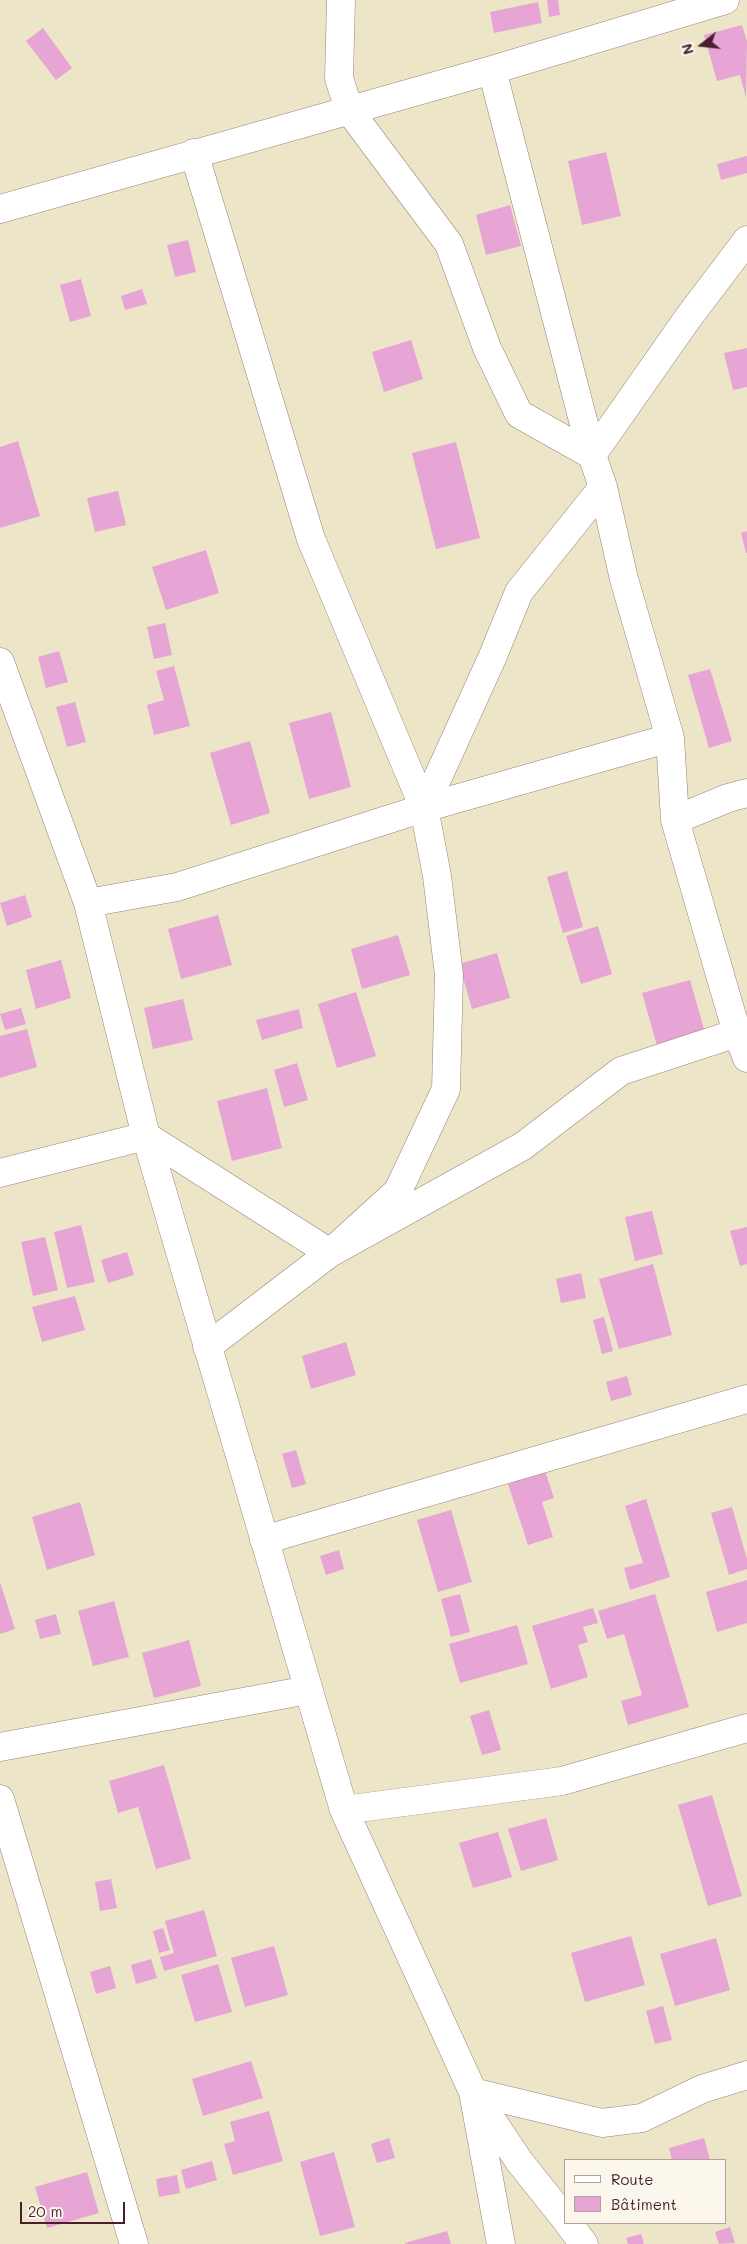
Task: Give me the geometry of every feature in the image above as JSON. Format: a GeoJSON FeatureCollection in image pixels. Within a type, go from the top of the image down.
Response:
{"type":"FeatureCollection","features":[{"type":"Feature","properties":{"kind":"street"},"geometry":{"type":"LineString","coordinates":[[341,0],[338,78],[349,110],[449,244],[487,348],[518,414],[592,455]]}},
{"type":"Feature","properties":{"kind":"street"},"geometry":{"type":"LineString","coordinates":[[0,210],[194,153],[492,70],[725,0]]}},
{"type":"Feature","properties":{"kind":"street"},"geometry":{"type":"LineString","coordinates":[[492,70],[592,455],[603,487],[624,579],[670,738],[675,820],[737,1033],[747,1058]]}},
{"type":"Feature","properties":{"kind":"street"},"geometry":{"type":"LineString","coordinates":[[194,153],[311,539],[424,808],[437,876],[449,975],[446,1089],[398,1191],[330,1253],[207,1347]]}},
{"type":"Feature","properties":{"kind":"street"},"geometry":{"type":"LineString","coordinates":[[592,455],[688,318],[747,240]]}},
{"type":"Feature","properties":{"kind":"street"},"geometry":{"type":"LineString","coordinates":[[424,808],[492,658],[519,592],[603,487]]}},
{"type":"Feature","properties":{"kind":"street"},"geometry":{"type":"LineString","coordinates":[[0,662],[88,903],[146,1136],[344,1810],[473,2092],[519,2161],[564,2218]]}},
{"type":"Feature","properties":{"kind":"street"},"geometry":{"type":"LineString","coordinates":[[88,903],[177,887],[424,808],[670,738]]}},
{"type":"Feature","properties":{"kind":"street"},"geometry":{"type":"LineString","coordinates":[[675,820],[747,792]]}},
{"type":"Feature","properties":{"kind":"street"},"geometry":{"type":"LineString","coordinates":[[330,1253],[523,1146],[621,1071],[737,1033]]}},
{"type":"Feature","properties":{"kind":"street"},"geometry":{"type":"LineString","coordinates":[[0,1173],[146,1136],[330,1253]]}},
{"type":"Feature","properties":{"kind":"street"},"geometry":{"type":"LineString","coordinates":[[264,1540],[747,1399]]}},
{"type":"Feature","properties":{"kind":"street"},"geometry":{"type":"LineString","coordinates":[[0,1747],[308,1690]]}},
{"type":"Feature","properties":{"kind":"street"},"geometry":{"type":"LineString","coordinates":[[344,1810],[562,1781],[747,1728]]}},
{"type":"Feature","properties":{"kind":"street"},"geometry":{"type":"LineString","coordinates":[[0,1798],[134,2244]]}},
{"type":"Feature","properties":{"kind":"street"},"geometry":{"type":"LineString","coordinates":[[473,2092],[602,2123],[642,2118],[702,2089],[747,2075]]}},
{"type":"Feature","properties":{"kind":"street"},"geometry":{"type":"LineString","coordinates":[[473,2092],[501,2244]]}},
{"type":"Feature","properties":{"kind":"street"},"geometry":{"type":"LineString","coordinates":[[569,2224],[584,2244]]}},
{"type":"Feature","properties":{"kind":"building"},"geometry":{"type":"Polygon","coordinates":[[[547,0],[558,0],[560,15],[549,17],[547,0]]]}},
{"type":"Feature","properties":{"kind":"building"},"geometry":{"type":"Polygon","coordinates":[[[538,2],[542,23],[494,33],[490,12],[538,2]]]}},
{"type":"Feature","properties":{"kind":"building"},"geometry":{"type":"Polygon","coordinates":[[[742,25],[747,41],[746,98],[740,75],[717,81],[704,35],[742,25]]]}},
{"type":"Feature","properties":{"kind":"building"},"geometry":{"type":"Polygon","coordinates":[[[43,28],[72,68],[56,80],[26,41],[43,28]]]}},
{"type":"Feature","properties":{"kind":"building"},"geometry":{"type":"Polygon","coordinates":[[[606,152],[621,216],[582,225],[568,161],[606,152]]]}},
{"type":"Feature","properties":{"kind":"building"},"geometry":{"type":"Polygon","coordinates":[[[747,156],[747,173],[721,180],[717,164],[747,156]]]}},
{"type":"Feature","properties":{"kind":"building"},"geometry":{"type":"Polygon","coordinates":[[[510,205],[521,246],[486,255],[476,215],[510,205]]]}},
{"type":"Feature","properties":{"kind":"building"},"geometry":{"type":"Polygon","coordinates":[[[188,240],[196,272],[175,277],[167,245],[188,240]]]}},
{"type":"Feature","properties":{"kind":"building"},"geometry":{"type":"Polygon","coordinates":[[[81,279],[91,316],[70,322],[60,285],[81,279]]]}},
{"type":"Feature","properties":{"kind":"building"},"geometry":{"type":"Polygon","coordinates":[[[142,289],[147,304],[125,310],[121,296],[142,289]]]}},
{"type":"Feature","properties":{"kind":"building"},"geometry":{"type":"Polygon","coordinates":[[[411,340],[423,379],[384,392],[372,352],[411,340]]]}},
{"type":"Feature","properties":{"kind":"building"},"geometry":{"type":"Polygon","coordinates":[[[747,348],[747,387],[733,390],[724,353],[747,348]]]}},
{"type":"Feature","properties":{"kind":"building"},"geometry":{"type":"Polygon","coordinates":[[[18,441],[40,516],[0,528],[0,447],[18,441]]]}},
{"type":"Feature","properties":{"kind":"building"},"geometry":{"type":"Polygon","coordinates":[[[456,442],[480,538],[436,549],[412,453],[456,442]]]}},
{"type":"Feature","properties":{"kind":"building"},"geometry":{"type":"Polygon","coordinates":[[[118,491],[126,525],[95,532],[87,498],[118,491]]]}},
{"type":"Feature","properties":{"kind":"building"},"geometry":{"type":"Polygon","coordinates":[[[747,531],[747,553],[746,553],[741,533],[747,531]]]}},
{"type":"Feature","properties":{"kind":"building"},"geometry":{"type":"Polygon","coordinates":[[[206,550],[219,593],[166,610],[152,567],[206,550]]]}},
{"type":"Feature","properties":{"kind":"building"},"geometry":{"type":"Polygon","coordinates":[[[165,623],[172,655],[154,659],[147,627],[165,623]]]}},
{"type":"Feature","properties":{"kind":"building"},"geometry":{"type":"Polygon","coordinates":[[[59,651],[68,682],[46,688],[38,657],[59,651]]]}},
{"type":"Feature","properties":{"kind":"building"},"geometry":{"type":"Polygon","coordinates":[[[174,666],[190,726],[154,735],[147,705],[164,700],[156,671],[174,666]]]}},
{"type":"Feature","properties":{"kind":"building"},"geometry":{"type":"Polygon","coordinates":[[[710,669],[732,741],[709,748],[688,675],[710,669]]]}},
{"type":"Feature","properties":{"kind":"building"},"geometry":{"type":"Polygon","coordinates":[[[75,702],[86,742],[67,747],[56,707],[75,702]]]}},
{"type":"Feature","properties":{"kind":"building"},"geometry":{"type":"Polygon","coordinates":[[[331,712],[351,787],[309,799],[289,723],[331,712]]]}},
{"type":"Feature","properties":{"kind":"building"},"geometry":{"type":"Polygon","coordinates":[[[250,741],[270,813],[231,825],[210,753],[250,741]]]}},
{"type":"Feature","properties":{"kind":"building"},"geometry":{"type":"Polygon","coordinates":[[[567,871],[583,927],[563,933],[547,877],[567,871]]]}},
{"type":"Feature","properties":{"kind":"building"},"geometry":{"type":"Polygon","coordinates":[[[25,895],[32,917],[7,926],[0,903],[25,895]]]}},
{"type":"Feature","properties":{"kind":"building"},"geometry":{"type":"Polygon","coordinates":[[[218,915],[232,965],[181,979],[168,929],[218,915]]]}},
{"type":"Feature","properties":{"kind":"building"},"geometry":{"type":"Polygon","coordinates":[[[598,926],[612,974],[581,984],[566,936],[598,926]]]}},
{"type":"Feature","properties":{"kind":"building"},"geometry":{"type":"Polygon","coordinates":[[[398,935],[410,975],[362,989],[351,949],[398,935]]]}},
{"type":"Feature","properties":{"kind":"building"},"geometry":{"type":"Polygon","coordinates":[[[497,953],[510,998],[472,1009],[459,964],[497,953]]]}},
{"type":"Feature","properties":{"kind":"building"},"geometry":{"type":"Polygon","coordinates":[[[61,960],[71,998],[36,1009],[26,970],[61,960]]]}},
{"type":"Feature","properties":{"kind":"building"},"geometry":{"type":"Polygon","coordinates":[[[690,980],[706,1036],[658,1049],[642,993],[690,980]]]}},
{"type":"Feature","properties":{"kind":"building"},"geometry":{"type":"Polygon","coordinates":[[[356,992],[376,1056],[337,1068],[318,1004],[356,992]]]}},
{"type":"Feature","properties":{"kind":"building"},"geometry":{"type":"Polygon","coordinates":[[[183,999],[193,1040],[153,1049],[144,1008],[183,999]]]}},
{"type":"Feature","properties":{"kind":"building"},"geometry":{"type":"Polygon","coordinates":[[[21,1008],[26,1024],[5,1030],[0,1014],[21,1008]]]}},
{"type":"Feature","properties":{"kind":"building"},"geometry":{"type":"Polygon","coordinates":[[[299,1009],[303,1028],[262,1040],[256,1020],[299,1009]]]}},
{"type":"Feature","properties":{"kind":"building"},"geometry":{"type":"Polygon","coordinates":[[[27,1029],[37,1067],[0,1078],[0,1036],[27,1029]]]}},
{"type":"Feature","properties":{"kind":"building"},"geometry":{"type":"Polygon","coordinates":[[[297,1063],[308,1100],[284,1107],[274,1070],[297,1063]]]}},
{"type":"Feature","properties":{"kind":"building"},"geometry":{"type":"Polygon","coordinates":[[[267,1088],[282,1148],[232,1161],[217,1101],[267,1088]]]}},
{"type":"Feature","properties":{"kind":"building"},"geometry":{"type":"Polygon","coordinates":[[[652,1211],[663,1254],[635,1261],[625,1217],[652,1211]]]}},
{"type":"Feature","properties":{"kind":"building"},"geometry":{"type":"Polygon","coordinates":[[[81,1225],[95,1282],[67,1288],[54,1232],[81,1225]]]}},
{"type":"Feature","properties":{"kind":"building"},"geometry":{"type":"Polygon","coordinates":[[[747,1227],[747,1264],[740,1266],[730,1231],[747,1227]]]}},
{"type":"Feature","properties":{"kind":"building"},"geometry":{"type":"Polygon","coordinates":[[[45,1237],[58,1290],[33,1296],[21,1242],[45,1237]]]}},
{"type":"Feature","properties":{"kind":"building"},"geometry":{"type":"Polygon","coordinates":[[[127,1252],[134,1275],[108,1283],[101,1260],[127,1252]]]}},
{"type":"Feature","properties":{"kind":"building"},"geometry":{"type":"Polygon","coordinates":[[[653,1264],[672,1335],[619,1349],[599,1279],[653,1264]]]}},
{"type":"Feature","properties":{"kind":"building"},"geometry":{"type":"Polygon","coordinates":[[[581,1273],[586,1298],[561,1303],[556,1279],[581,1273]]]}},
{"type":"Feature","properties":{"kind":"building"},"geometry":{"type":"Polygon","coordinates":[[[75,1296],[85,1330],[42,1342],[32,1307],[75,1296]]]}},
{"type":"Feature","properties":{"kind":"building"},"geometry":{"type":"Polygon","coordinates":[[[604,1317],[613,1351],[602,1354],[593,1320],[604,1317]]]}},
{"type":"Feature","properties":{"kind":"building"},"geometry":{"type":"Polygon","coordinates":[[[346,1342],[356,1375],[311,1389],[302,1356],[346,1342]]]}},
{"type":"Feature","properties":{"kind":"building"},"geometry":{"type":"Polygon","coordinates":[[[627,1376],[632,1395],[611,1401],[606,1382],[627,1376]]]}},
{"type":"Feature","properties":{"kind":"building"},"geometry":{"type":"Polygon","coordinates":[[[296,1450],[306,1484],[292,1488],[282,1454],[296,1450]]]}},
{"type":"Feature","properties":{"kind":"building"},"geometry":{"type":"Polygon","coordinates":[[[545,1471],[554,1498],[542,1502],[553,1537],[528,1545],[508,1484],[545,1471]]]}},
{"type":"Feature","properties":{"kind":"building"},"geometry":{"type":"Polygon","coordinates":[[[646,1499],[670,1577],[630,1590],[624,1568],[643,1563],[625,1506],[646,1499]]]}},
{"type":"Feature","properties":{"kind":"building"},"geometry":{"type":"Polygon","coordinates":[[[80,1502],[95,1555],[47,1570],[32,1517],[80,1502]]]}},
{"type":"Feature","properties":{"kind":"building"},"geometry":{"type":"Polygon","coordinates":[[[732,1507],[747,1559],[747,1569],[729,1575],[711,1513],[732,1507]]]}},
{"type":"Feature","properties":{"kind":"building"},"geometry":{"type":"Polygon","coordinates":[[[451,1510],[472,1582],[438,1592],[417,1520],[451,1510]]]}},
{"type":"Feature","properties":{"kind":"building"},"geometry":{"type":"Polygon","coordinates":[[[339,1550],[344,1569],[326,1575],[320,1556],[339,1550]]]}},
{"type":"Feature","properties":{"kind":"building"},"geometry":{"type":"Polygon","coordinates":[[[747,1580],[747,1623],[717,1632],[706,1592],[747,1580]]]}},
{"type":"Feature","properties":{"kind":"building"},"geometry":{"type":"Polygon","coordinates":[[[0,1582],[15,1629],[0,1634],[0,1582]]]}},
{"type":"Feature","properties":{"kind":"building"},"geometry":{"type":"Polygon","coordinates":[[[460,1594],[470,1632],[451,1637],[441,1599],[460,1594]]]}},
{"type":"Feature","properties":{"kind":"building"},"geometry":{"type":"Polygon","coordinates":[[[655,1594],[689,1707],[628,1725],[621,1701],[642,1695],[624,1634],[607,1639],[598,1611],[655,1594]]]}},
{"type":"Feature","properties":{"kind":"building"},"geometry":{"type":"Polygon","coordinates":[[[114,1601],[129,1657],[93,1666],[78,1611],[114,1601]]]}},
{"type":"Feature","properties":{"kind":"building"},"geometry":{"type":"Polygon","coordinates":[[[593,1608],[598,1623],[583,1627],[588,1642],[578,1645],[588,1677],[551,1689],[532,1626],[593,1608]]]}},
{"type":"Feature","properties":{"kind":"building"},"geometry":{"type":"Polygon","coordinates":[[[56,1614],[61,1634],[40,1639],[35,1620],[56,1614]]]}},
{"type":"Feature","properties":{"kind":"building"},"geometry":{"type":"Polygon","coordinates":[[[517,1625],[528,1664],[460,1683],[449,1644],[517,1625]]]}},
{"type":"Feature","properties":{"kind":"building"},"geometry":{"type":"Polygon","coordinates":[[[189,1640],[201,1686],[154,1698],[142,1653],[189,1640]]]}},
{"type":"Feature","properties":{"kind":"building"},"geometry":{"type":"Polygon","coordinates":[[[489,1710],[501,1750],[482,1755],[470,1716],[489,1710]]]}},
{"type":"Feature","properties":{"kind":"building"},"geometry":{"type":"Polygon","coordinates":[[[164,1765],[191,1859],[156,1869],[138,1807],[118,1813],[109,1781],[164,1765]]]}},
{"type":"Feature","properties":{"kind":"building"},"geometry":{"type":"Polygon","coordinates":[[[712,1795],[742,1896],[708,1906],[678,1805],[712,1795]]]}},
{"type":"Feature","properties":{"kind":"building"},"geometry":{"type":"Polygon","coordinates":[[[546,1818],[558,1860],[521,1871],[508,1829],[546,1818]]]}},
{"type":"Feature","properties":{"kind":"building"},"geometry":{"type":"Polygon","coordinates":[[[498,1832],[512,1877],[473,1888],[459,1843],[498,1832]]]}},
{"type":"Feature","properties":{"kind":"building"},"geometry":{"type":"Polygon","coordinates":[[[111,1879],[117,1908],[100,1911],[95,1882],[111,1879]]]}},
{"type":"Feature","properties":{"kind":"building"},"geometry":{"type":"Polygon","coordinates":[[[204,1910],[217,1956],[164,1971],[160,1957],[174,1953],[165,1921],[204,1910]]]}},
{"type":"Feature","properties":{"kind":"building"},"geometry":{"type":"Polygon","coordinates":[[[163,1928],[170,1950],[159,1953],[153,1931],[163,1928]]]}},
{"type":"Feature","properties":{"kind":"building"},"geometry":{"type":"Polygon","coordinates":[[[631,1936],[645,1985],[585,2002],[571,1953],[631,1936]]]}},
{"type":"Feature","properties":{"kind":"building"},"geometry":{"type":"Polygon","coordinates":[[[716,1938],[730,1990],[675,2006],[660,1954],[716,1938]]]}},
{"type":"Feature","properties":{"kind":"building"},"geometry":{"type":"Polygon","coordinates":[[[274,1946],[288,1995],[245,2007],[231,1958],[274,1946]]]}},
{"type":"Feature","properties":{"kind":"building"},"geometry":{"type":"Polygon","coordinates":[[[151,1959],[157,1978],[136,1984],[131,1965],[151,1959]]]}},
{"type":"Feature","properties":{"kind":"building"},"geometry":{"type":"Polygon","coordinates":[[[218,1964],[232,2012],[195,2022],[181,1975],[218,1964]]]}},
{"type":"Feature","properties":{"kind":"building"},"geometry":{"type":"Polygon","coordinates":[[[110,1966],[116,1988],[96,1994],[90,1972],[110,1966]]]}},
{"type":"Feature","properties":{"kind":"building"},"geometry":{"type":"Polygon","coordinates":[[[663,2006],[672,2040],[655,2044],[646,2011],[663,2006]]]}},
{"type":"Feature","properties":{"kind":"building"},"geometry":{"type":"Polygon","coordinates":[[[251,2061],[263,2098],[203,2116],[192,2079],[251,2061]]]}},
{"type":"Feature","properties":{"kind":"building"},"geometry":{"type":"Polygon","coordinates":[[[269,2111],[283,2161],[233,2175],[224,2144],[235,2141],[230,2122],[269,2111]]]}},
{"type":"Feature","properties":{"kind":"building"},"geometry":{"type":"Polygon","coordinates":[[[389,2138],[395,2158],[377,2163],[371,2144],[389,2138]]]}},
{"type":"Feature","properties":{"kind":"building"},"geometry":{"type":"Polygon","coordinates":[[[704,2138],[710,2159],[672,2159],[669,2148],[704,2138]]]}},
{"type":"Feature","properties":{"kind":"building"},"geometry":{"type":"Polygon","coordinates":[[[334,2152],[355,2227],[320,2236],[300,2162],[334,2152]]]}},
{"type":"Feature","properties":{"kind":"building"},"geometry":{"type":"Polygon","coordinates":[[[212,2161],[217,2180],[186,2189],[181,2170],[212,2161]]]}},
{"type":"Feature","properties":{"kind":"building"},"geometry":{"type":"Polygon","coordinates":[[[87,2172],[99,2213],[47,2228],[35,2187],[87,2172]]]}},
{"type":"Feature","properties":{"kind":"building"},"geometry":{"type":"Polygon","coordinates":[[[177,2175],[180,2193],[159,2197],[156,2179],[177,2175]]]}},
{"type":"Feature","properties":{"kind":"building"},"geometry":{"type":"Polygon","coordinates":[[[730,2227],[735,2243],[719,2244],[715,2232],[730,2227]]]}},
{"type":"Feature","properties":{"kind":"building"},"geometry":{"type":"Polygon","coordinates":[[[447,2231],[451,2244],[405,2244],[405,2243],[447,2231]]]}},
{"type":"Feature","properties":{"kind":"building"},"geometry":{"type":"Polygon","coordinates":[[[641,2234],[644,2244],[628,2244],[626,2238],[641,2234]]]}}]}
